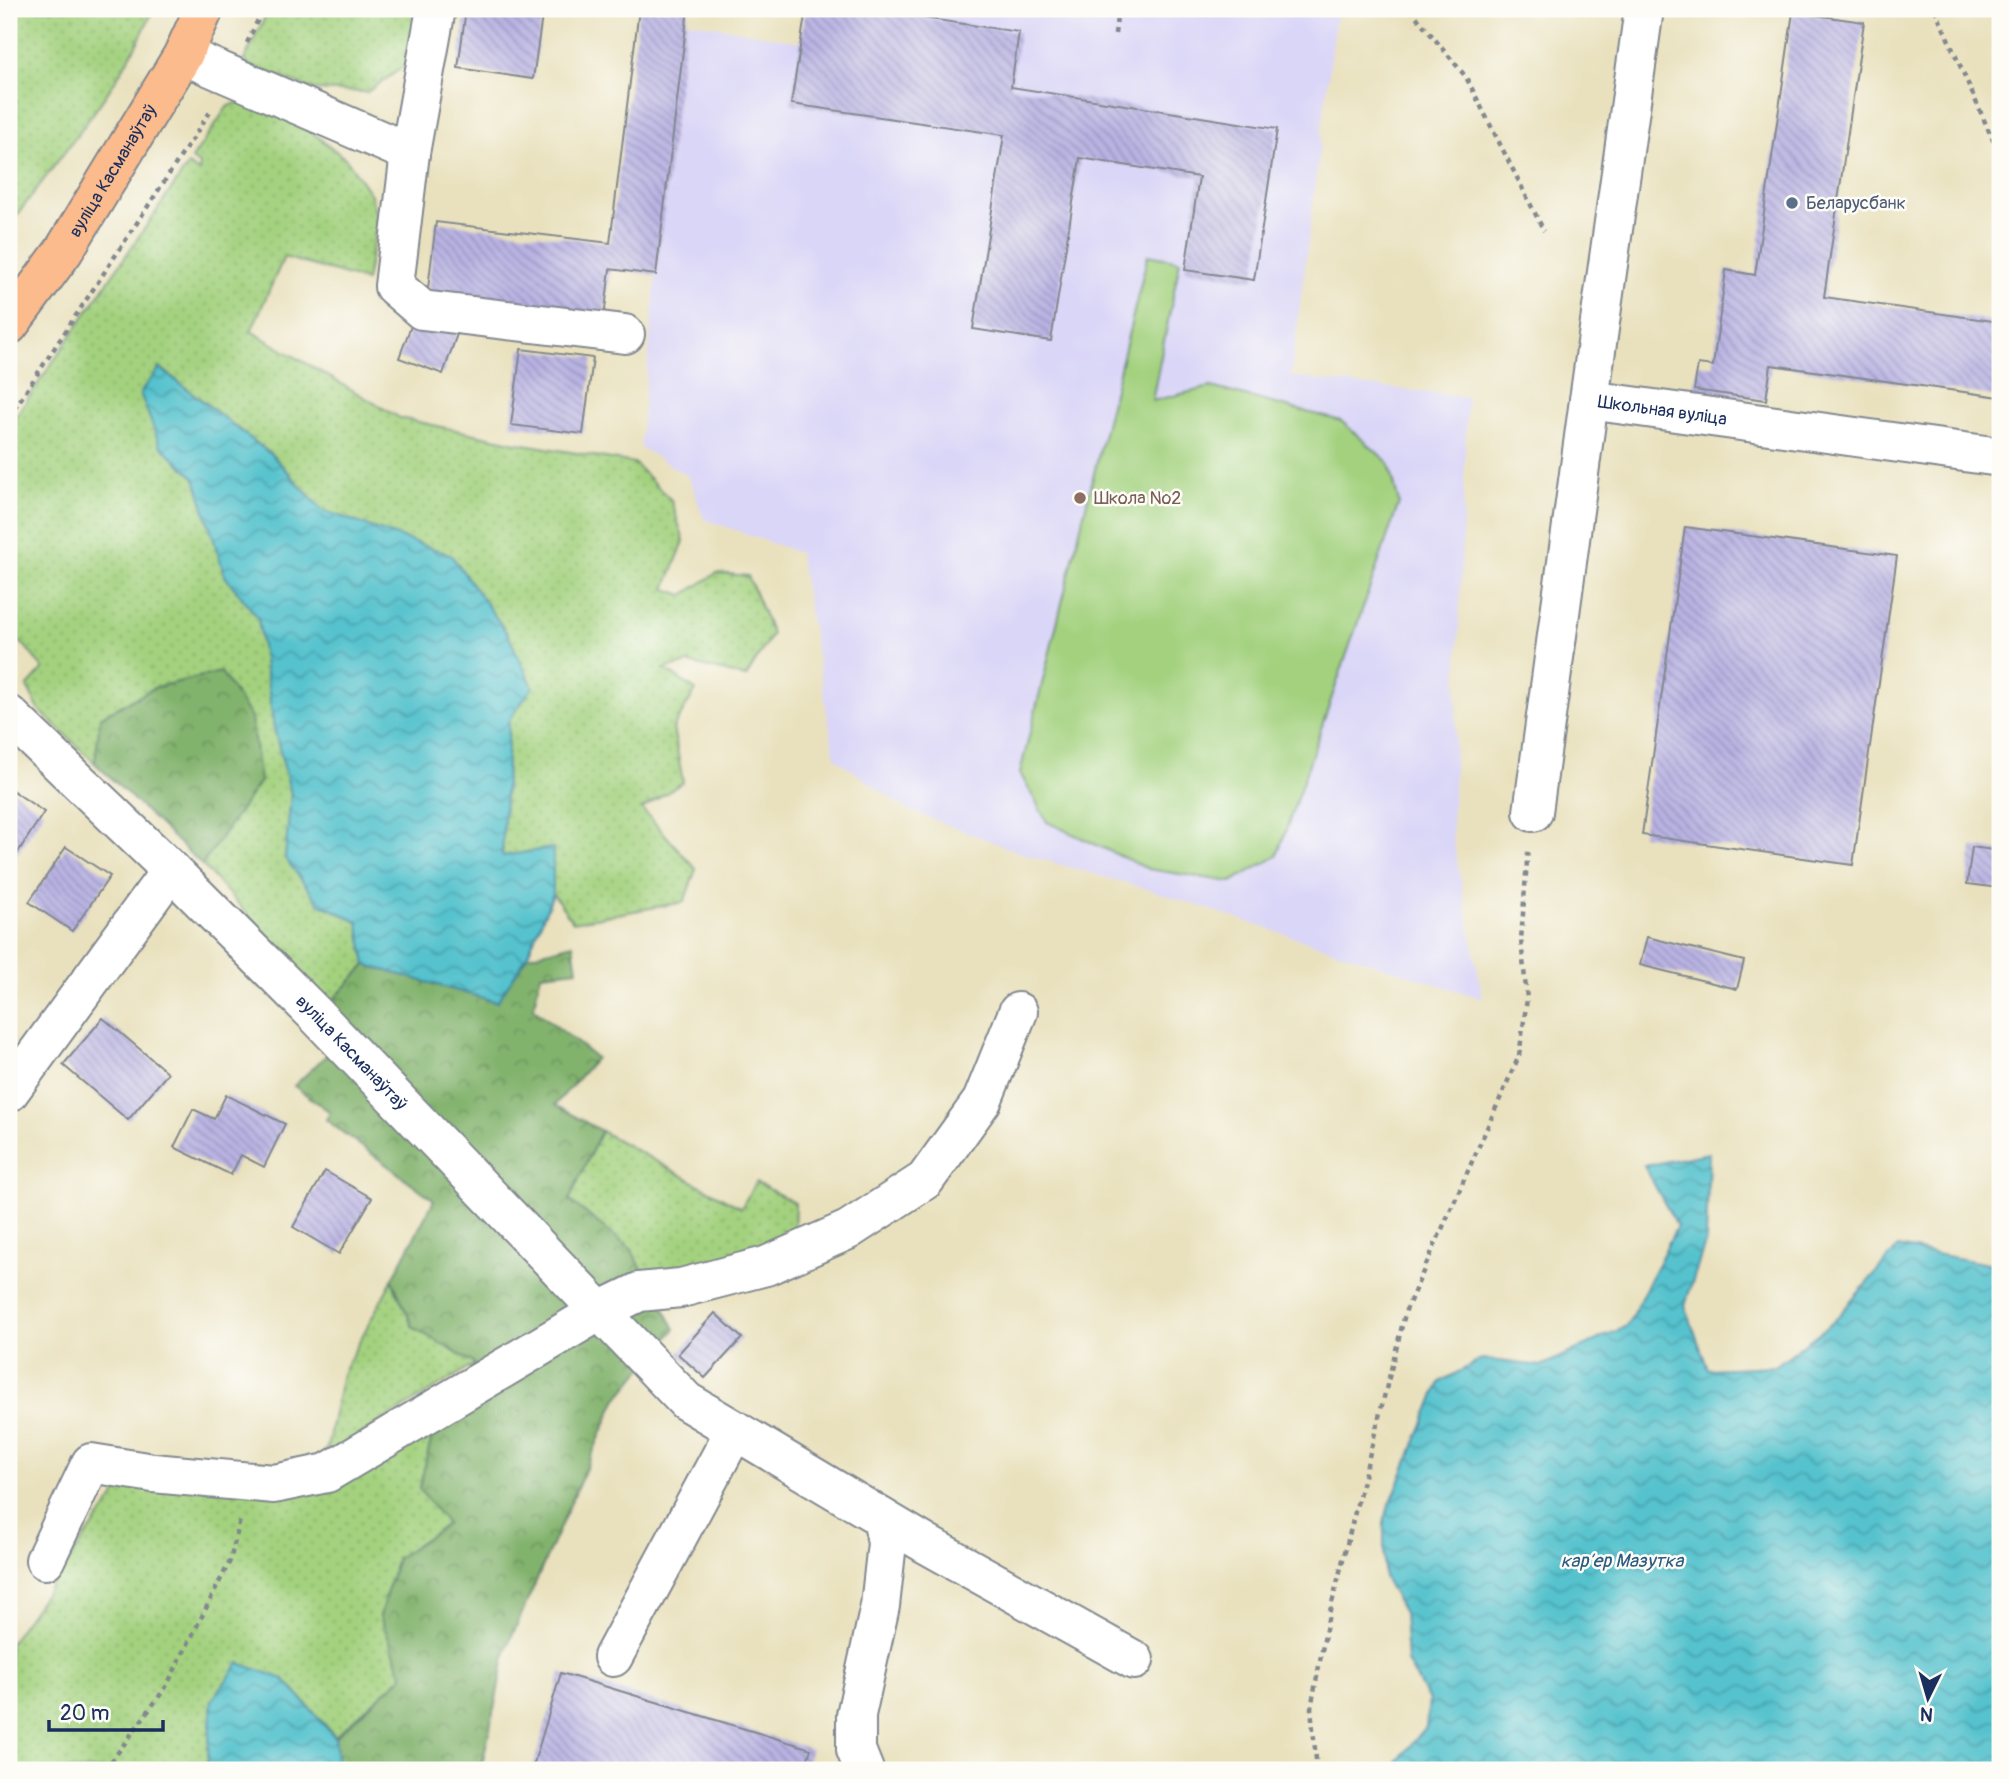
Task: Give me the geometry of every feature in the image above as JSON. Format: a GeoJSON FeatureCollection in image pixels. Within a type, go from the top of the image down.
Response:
{"type":"FeatureCollection","features":[{"type":"Feature","properties":{"kind":"main road","name":"вуліца Касманаўтаў"},"geometry":{"type":"LineString","coordinates":[[9,326],[63,252],[183,55],[204,9]]}},
{"type":"Feature","properties":{"kind":"street"},"geometry":{"type":"LineString","coordinates":[[436,9],[410,153],[394,286],[422,310],[625,334]]}},
{"type":"Feature","properties":{"kind":"street","name":"Школьная вуліца"},"geometry":{"type":"LineString","coordinates":[[1644,9],[1589,400],[2000,457]]}},
{"type":"Feature","properties":{"kind":"street"},"geometry":{"type":"LineString","coordinates":[[183,55],[410,153]]}},
{"type":"Feature","properties":{"kind":"street"},"geometry":{"type":"LineString","coordinates":[[1533,812],[1589,400]]}},
{"type":"Feature","properties":{"kind":"street","name":"вуліца Касманаўтаў"},"geometry":{"type":"LineString","coordinates":[[9,715],[171,870],[315,1014],[686,1401],[882,1517],[1134,1660]]}},
{"type":"Feature","properties":{"kind":"street"},"geometry":{"type":"LineString","coordinates":[[9,1091],[171,870]]}},
{"type":"Feature","properties":{"kind":"street"},"geometry":{"type":"LineString","coordinates":[[45,1560],[91,1463],[153,1474],[274,1484],[327,1473],[600,1311],[639,1292],[681,1288],[766,1266],[848,1230],[925,1180],[982,1101],[1018,1012]]}},
{"type":"Feature","properties":{"kind":"street"},"geometry":{"type":"LineString","coordinates":[[613,1657],[735,1430]]}},
{"type":"Feature","properties":{"kind":"street"},"geometry":{"type":"LineString","coordinates":[[864,1770],[856,1750],[856,1715],[880,1606],[887,1543],[882,1517]]}},
{"type":"Feature","properties":{"kind":"path"},"geometry":{"type":"LineString","coordinates":[[9,417],[231,76],[263,9]]}},
{"type":"Feature","properties":{"kind":"path"},"geometry":{"type":"LineString","coordinates":[[1115,34],[1118,9]]}},
{"type":"Feature","properties":{"kind":"path"},"geometry":{"type":"LineString","coordinates":[[1410,9],[1466,77],[1544,231]]}},
{"type":"Feature","properties":{"kind":"path"},"geometry":{"type":"LineString","coordinates":[[1935,9],[2000,156]]}},
{"type":"Feature","properties":{"kind":"path"},"geometry":{"type":"LineString","coordinates":[[1317,1770],[1311,1708],[1328,1619],[1406,1310],[1519,1056],[1527,999],[1521,940],[1521,905],[1533,812]]}},
{"type":"Feature","properties":{"kind":"path"},"geometry":{"type":"LineString","coordinates":[[105,1770],[166,1687],[230,1561],[250,1482]]}},
{"type":"Feature","properties":{"kind":"shaded area","name":"Школа №2"},"geometry":{"type":"Polygon","coordinates":[[[806,9],[1337,9],[1291,377],[1467,397],[1452,833],[1483,999],[1147,889],[1026,855],[906,809],[835,758],[799,553],[704,519],[689,477],[640,447],[656,275],[687,21],[800,42],[806,9]]]}},
{"type":"Feature","properties":{"kind":"green space"},"geometry":{"type":"Polygon","coordinates":[[[9,9],[153,9],[141,37],[107,93],[9,226],[9,9]]]}},
{"type":"Feature","properties":{"kind":"green space"},"geometry":{"type":"Polygon","coordinates":[[[269,9],[422,9],[415,59],[367,92],[314,90],[249,65],[244,60],[269,9]]]}},
{"type":"Feature","properties":{"kind":"green space"},"geometry":{"type":"Polygon","coordinates":[[[241,101],[304,126],[347,160],[371,195],[377,222],[366,281],[284,257],[251,331],[400,418],[512,442],[634,463],[671,500],[684,541],[665,589],[683,595],[717,573],[748,576],[772,634],[746,677],[689,663],[664,669],[696,690],[673,728],[683,782],[642,809],[696,869],[684,902],[573,922],[553,894],[553,848],[502,857],[509,720],[507,633],[451,555],[322,510],[273,456],[161,368],[160,445],[195,478],[225,576],[258,618],[274,728],[291,794],[285,858],[319,903],[358,922],[366,965],[330,1003],[202,865],[260,781],[101,717],[95,763],[39,710],[27,687],[43,669],[25,646],[9,634],[9,426],[188,165],[199,172],[200,165],[192,159],[227,107],[241,101]]]}},
{"type":"Feature","properties":{"kind":"green space"},"geometry":{"type":"Polygon","coordinates":[[[1148,255],[1180,261],[1152,401],[1211,387],[1341,421],[1389,463],[1399,503],[1277,856],[1231,882],[1148,869],[1047,822],[1020,773],[1148,255]]]}},
{"type":"Feature","properties":{"kind":"green space"},"geometry":{"type":"Polygon","coordinates":[[[221,672],[251,718],[260,781],[202,865],[95,763],[100,717],[156,687],[221,672]]]}},
{"type":"Feature","properties":{"kind":"green space"},"geometry":{"type":"Polygon","coordinates":[[[573,944],[577,970],[541,974],[533,1008],[596,1058],[555,1105],[601,1131],[569,1200],[631,1249],[675,1329],[616,1400],[507,1647],[481,1770],[338,1770],[335,1737],[403,1676],[380,1616],[397,1558],[447,1524],[419,1489],[434,1428],[475,1364],[413,1327],[392,1280],[434,1200],[326,1120],[330,1112],[294,1086],[335,1047],[330,1003],[366,965],[496,1001],[527,956],[573,944]]]}},
{"type":"Feature","properties":{"kind":"green space"},"geometry":{"type":"Polygon","coordinates":[[[601,1131],[741,1208],[756,1182],[795,1203],[794,1235],[759,1258],[646,1276],[569,1200],[601,1131]]]}},
{"type":"Feature","properties":{"kind":"green space"},"geometry":{"type":"Polygon","coordinates":[[[392,1280],[413,1327],[475,1364],[320,1459],[327,1448],[342,1374],[392,1280]]]}},
{"type":"Feature","properties":{"kind":"green space"},"geometry":{"type":"Polygon","coordinates":[[[434,1428],[448,1524],[397,1558],[380,1616],[403,1676],[335,1736],[284,1679],[212,1700],[207,1770],[9,1770],[9,1644],[127,1479],[269,1492],[434,1428]]]}},
{"type":"Feature","properties":{"kind":"water"},"geometry":{"type":"Polygon","coordinates":[[[160,368],[273,456],[322,510],[451,555],[507,633],[533,687],[509,720],[502,856],[553,848],[553,894],[527,956],[497,1002],[366,965],[358,922],[319,903],[285,858],[291,794],[274,728],[258,618],[225,576],[195,478],[160,445],[140,393],[160,368]]]}},
{"type":"Feature","properties":{"kind":"water","name":"карʼер Мазутка"},"geometry":{"type":"Polygon","coordinates":[[[1709,1153],[1706,1240],[1685,1305],[1708,1369],[1775,1366],[1833,1322],[1898,1247],[1989,1264],[2000,1249],[2000,1770],[1390,1770],[1426,1727],[1429,1701],[1407,1662],[1404,1613],[1384,1577],[1384,1519],[1440,1382],[1482,1359],[1541,1366],[1627,1326],[1677,1226],[1644,1166],[1709,1153]]]}},
{"type":"Feature","properties":{"kind":"water"},"geometry":{"type":"Polygon","coordinates":[[[239,1663],[284,1679],[335,1737],[338,1770],[207,1770],[212,1700],[239,1663]]]}},
{"type":"Feature","properties":{"kind":"building"},"geometry":{"type":"Polygon","coordinates":[[[466,9],[543,9],[533,79],[458,68],[466,9]]]}},
{"type":"Feature","properties":{"kind":"building"},"geometry":{"type":"Polygon","coordinates":[[[639,9],[688,9],[656,275],[610,269],[604,318],[427,297],[436,222],[610,243],[639,9]]]}},
{"type":"Feature","properties":{"kind":"building"},"geometry":{"type":"Polygon","coordinates":[[[806,9],[862,9],[1019,32],[1011,87],[1277,129],[1254,280],[1185,270],[1199,177],[1080,158],[1051,341],[973,329],[1004,135],[791,104],[806,9]]]}},
{"type":"Feature","properties":{"kind":"building"},"geometry":{"type":"Polygon","coordinates":[[[1793,12],[1864,22],[1824,297],[2000,322],[2000,397],[1771,365],[1766,400],[1694,390],[1698,364],[1713,366],[1726,270],[1755,275],[1793,12]]]}},
{"type":"Feature","properties":{"kind":"building"},"geometry":{"type":"Polygon","coordinates":[[[414,318],[457,334],[443,374],[399,358],[414,318]]]}},
{"type":"Feature","properties":{"kind":"building"},"geometry":{"type":"Polygon","coordinates":[[[521,349],[593,358],[583,434],[511,425],[521,349]]]}},
{"type":"Feature","properties":{"kind":"building"},"geometry":{"type":"Polygon","coordinates":[[[1685,527],[1897,556],[1853,865],[1642,835],[1685,527]]]}},
{"type":"Feature","properties":{"kind":"building"},"geometry":{"type":"Polygon","coordinates":[[[9,788],[44,812],[9,866],[9,788]]]}},
{"type":"Feature","properties":{"kind":"building"},"geometry":{"type":"Polygon","coordinates":[[[66,847],[110,876],[72,931],[29,902],[66,847]]]}},
{"type":"Feature","properties":{"kind":"building"},"geometry":{"type":"Polygon","coordinates":[[[1972,847],[2000,851],[2000,888],[1967,884],[1972,847]]]}},
{"type":"Feature","properties":{"kind":"building"},"geometry":{"type":"Polygon","coordinates":[[[1647,937],[1744,961],[1737,989],[1640,965],[1647,937]]]}},
{"type":"Feature","properties":{"kind":"building"},"geometry":{"type":"Polygon","coordinates":[[[103,1018],[168,1073],[128,1120],[63,1065],[103,1018]]]}},
{"type":"Feature","properties":{"kind":"building"},"geometry":{"type":"Polygon","coordinates":[[[226,1095],[285,1124],[264,1167],[241,1155],[231,1175],[174,1147],[193,1109],[214,1119],[226,1095]]]}},
{"type":"Feature","properties":{"kind":"building"},"geometry":{"type":"Polygon","coordinates":[[[325,1171],[372,1198],[339,1254],[293,1227],[325,1171]]]}},
{"type":"Feature","properties":{"kind":"building"},"geometry":{"type":"Polygon","coordinates":[[[715,1313],[742,1338],[705,1378],[678,1354],[715,1313]]]}},
{"type":"Feature","properties":{"kind":"building"},"geometry":{"type":"Polygon","coordinates":[[[561,1673],[811,1749],[804,1770],[532,1770],[561,1673]]]}},
{"type":"Feature","properties":{"kind":"place","name":"Беларусбанк"},"geometry":{"type":"Point","coordinates":[1792,203]}},
{"type":"Feature","properties":{"kind":"place","name":"Школа №2"},"geometry":{"type":"Point","coordinates":[1080,498]}}]}
